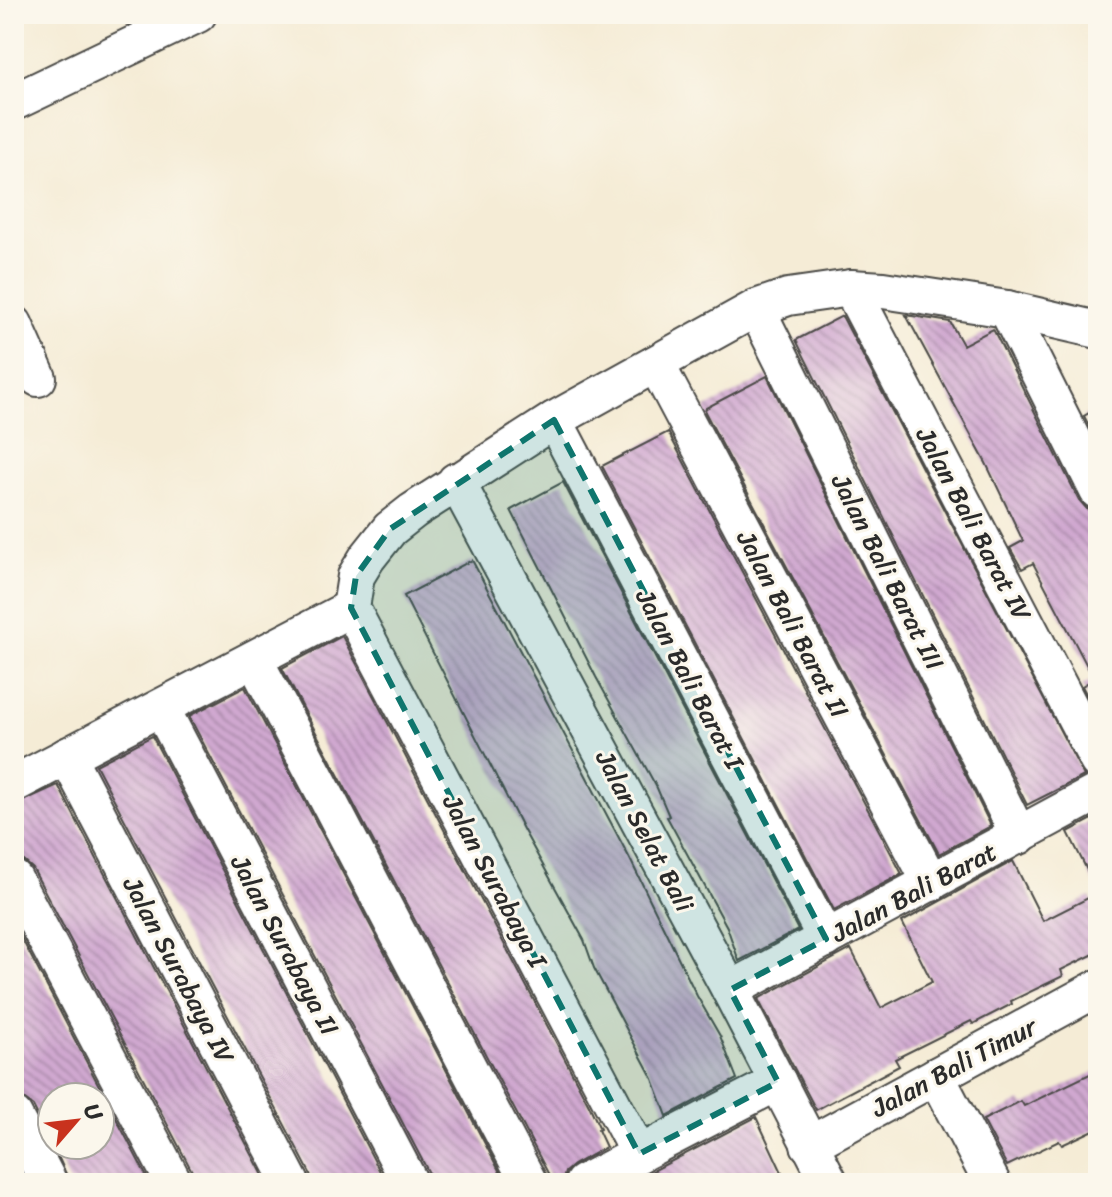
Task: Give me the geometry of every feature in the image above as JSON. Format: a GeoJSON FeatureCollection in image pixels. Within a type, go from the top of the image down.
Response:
{"type":"FeatureCollection","features":[{"type":"Feature","properties":{"kind":"street"},"geometry":{"type":"LineString","coordinates":[[14,102],[198,14]]}},
{"type":"Feature","properties":{"kind":"street"},"geometry":{"type":"LineString","coordinates":[[14,784],[351,608],[356,576],[390,529],[456,481],[554,420],[756,308],[788,297],[851,288],[883,290],[1007,309],[1098,330]]}},
{"type":"Feature","properties":{"kind":"street","name":"Jalan Bali Barat IV"},"geometry":{"type":"LineString","coordinates":[[851,288],[1095,746]]}},
{"type":"Feature","properties":{"kind":"street","name":"Jalan Bali Barat III"},"geometry":{"type":"LineString","coordinates":[[756,308],[1019,836]]}},
{"type":"Feature","properties":{"kind":"street"},"geometry":{"type":"LineString","coordinates":[[1007,309],[1098,491]]}},
{"type":"Feature","properties":{"kind":"street"},"geometry":{"type":"LineString","coordinates":[[14,324],[38,378]]}},
{"type":"Feature","properties":{"kind":"street","name":"Jalan Bali Barat II"},"geometry":{"type":"LineString","coordinates":[[656,364],[931,883]]}},
{"type":"Feature","properties":{"kind":"street","name":"Jalan Bali Barat I"},"geometry":{"type":"LineString","coordinates":[[554,420],[826,939]]}},
{"type":"Feature","properties":{"kind":"street","name":"Jalan Selat Bali"},"geometry":{"type":"LineString","coordinates":[[456,481],[730,990],[830,1183]]}},
{"type":"Feature","properties":{"kind":"street","name":"Jalan Surabaya I"},"geometry":{"type":"LineString","coordinates":[[351,608],[639,1154]]}},
{"type":"Feature","properties":{"kind":"street"},"geometry":{"type":"LineString","coordinates":[[254,659],[529,1183]]}},
{"type":"Feature","properties":{"kind":"street","name":"Jalan Surabaya II"},"geometry":{"type":"LineString","coordinates":[[161,708],[410,1183]]}},
{"type":"Feature","properties":{"kind":"street","name":"Jalan Surabaya IV"},"geometry":{"type":"LineString","coordinates":[[67,756],[291,1183]]}},
{"type":"Feature","properties":{"kind":"street","name":"Jalan Bali Barat"},"geometry":{"type":"LineString","coordinates":[[730,990],[1098,792]]}},
{"type":"Feature","properties":{"kind":"street"},"geometry":{"type":"LineString","coordinates":[[14,879],[174,1183]]}},
{"type":"Feature","properties":{"kind":"street","name":"Jalan Bali Timur"},"geometry":{"type":"LineString","coordinates":[[809,1145],[1098,988]]}},
{"type":"Feature","properties":{"kind":"street"},"geometry":{"type":"LineString","coordinates":[[936,1076],[992,1183]]}},
{"type":"Feature","properties":{"kind":"street"},"geometry":{"type":"LineString","coordinates":[[583,1183],[778,1082]]}},
{"type":"Feature","properties":{"kind":"street"},"geometry":{"type":"LineString","coordinates":[[14,1116],[49,1183]]}},
{"type":"Feature","properties":{"kind":"highlighted area"},"geometry":{"type":"Polygon","coordinates":[[[554,420],[826,939],[730,990],[778,1082],[639,1154],[351,608],[356,576],[390,529],[554,420]]]}},
{"type":"Feature","properties":{"kind":"building"},"geometry":{"type":"Polygon","coordinates":[[[906,315],[950,322],[963,345],[993,329],[1079,500],[1087,509],[1098,512],[1098,704],[1093,707],[1082,686],[1094,679],[1033,563],[1022,569],[1010,548],[1023,541],[986,463],[906,315]]]}},
{"type":"Feature","properties":{"kind":"building"},"geometry":{"type":"Polygon","coordinates":[[[842,316],[1084,776],[1027,805],[796,340],[842,316]]]}},
{"type":"Feature","properties":{"kind":"building"},"geometry":{"type":"Polygon","coordinates":[[[767,376],[991,826],[939,854],[705,412],[706,408],[767,376]]]}},
{"type":"Feature","properties":{"kind":"building"},"geometry":{"type":"Polygon","coordinates":[[[1098,408],[1098,444],[1084,416],[1098,408]]]}},
{"type":"Feature","properties":{"kind":"building"},"geometry":{"type":"Polygon","coordinates":[[[668,432],[902,874],[834,910],[602,466],[668,432]]]}},
{"type":"Feature","properties":{"kind":"building"},"geometry":{"type":"Polygon","coordinates":[[[563,482],[798,930],[739,961],[727,927],[667,817],[657,788],[511,510],[563,482]]]}},
{"type":"Feature","properties":{"kind":"building"},"geometry":{"type":"Polygon","coordinates":[[[472,560],[629,857],[720,1036],[737,1079],[667,1116],[653,1079],[594,968],[584,940],[523,829],[404,596],[472,560]]]}},
{"type":"Feature","properties":{"kind":"building"},"geometry":{"type":"Polygon","coordinates":[[[342,636],[600,1129],[606,1147],[573,1165],[565,1172],[562,1183],[550,1183],[548,1173],[282,668],[342,636]]]}},
{"type":"Feature","properties":{"kind":"building"},"geometry":{"type":"Polygon","coordinates":[[[245,687],[504,1180],[499,1183],[431,1183],[429,1173],[189,716],[245,687]]]}},
{"type":"Feature","properties":{"kind":"building"},"geometry":{"type":"Polygon","coordinates":[[[152,736],[386,1183],[312,1183],[310,1173],[96,765],[152,736]]]}},
{"type":"Feature","properties":{"kind":"building"},"geometry":{"type":"Polygon","coordinates":[[[58,785],[267,1183],[195,1183],[193,1173],[33,869],[24,861],[14,858],[14,805],[58,785]]]}},
{"type":"Feature","properties":{"kind":"building"},"geometry":{"type":"Polygon","coordinates":[[[1098,816],[1098,892],[1068,832],[1098,816]]]}},
{"type":"Feature","properties":{"kind":"building"},"geometry":{"type":"Polygon","coordinates":[[[1013,861],[1043,921],[1090,897],[1098,913],[1098,952],[1061,970],[1063,976],[1011,1001],[1012,1004],[895,1059],[899,1066],[816,1110],[758,999],[851,949],[881,1008],[932,982],[902,922],[1013,861]]]}},
{"type":"Feature","properties":{"kind":"building"},"geometry":{"type":"Polygon","coordinates":[[[14,924],[97,1081],[36,1081],[36,1112],[21,1097],[14,1084],[14,924]]]}},
{"type":"Feature","properties":{"kind":"building"},"geometry":{"type":"Polygon","coordinates":[[[1098,1070],[1098,1128],[1062,1145],[1059,1141],[1007,1166],[983,1120],[1021,1101],[1024,1106],[1098,1070]]]}},
{"type":"Feature","properties":{"kind":"building"},"geometry":{"type":"Polygon","coordinates":[[[756,1117],[787,1183],[629,1183],[649,1173],[756,1117]]]}},
{"type":"Feature","properties":{"kind":"building"},"geometry":{"type":"Polygon","coordinates":[[[116,1118],[148,1179],[140,1183],[70,1183],[60,1161],[116,1161],[116,1118]]]}}]}
